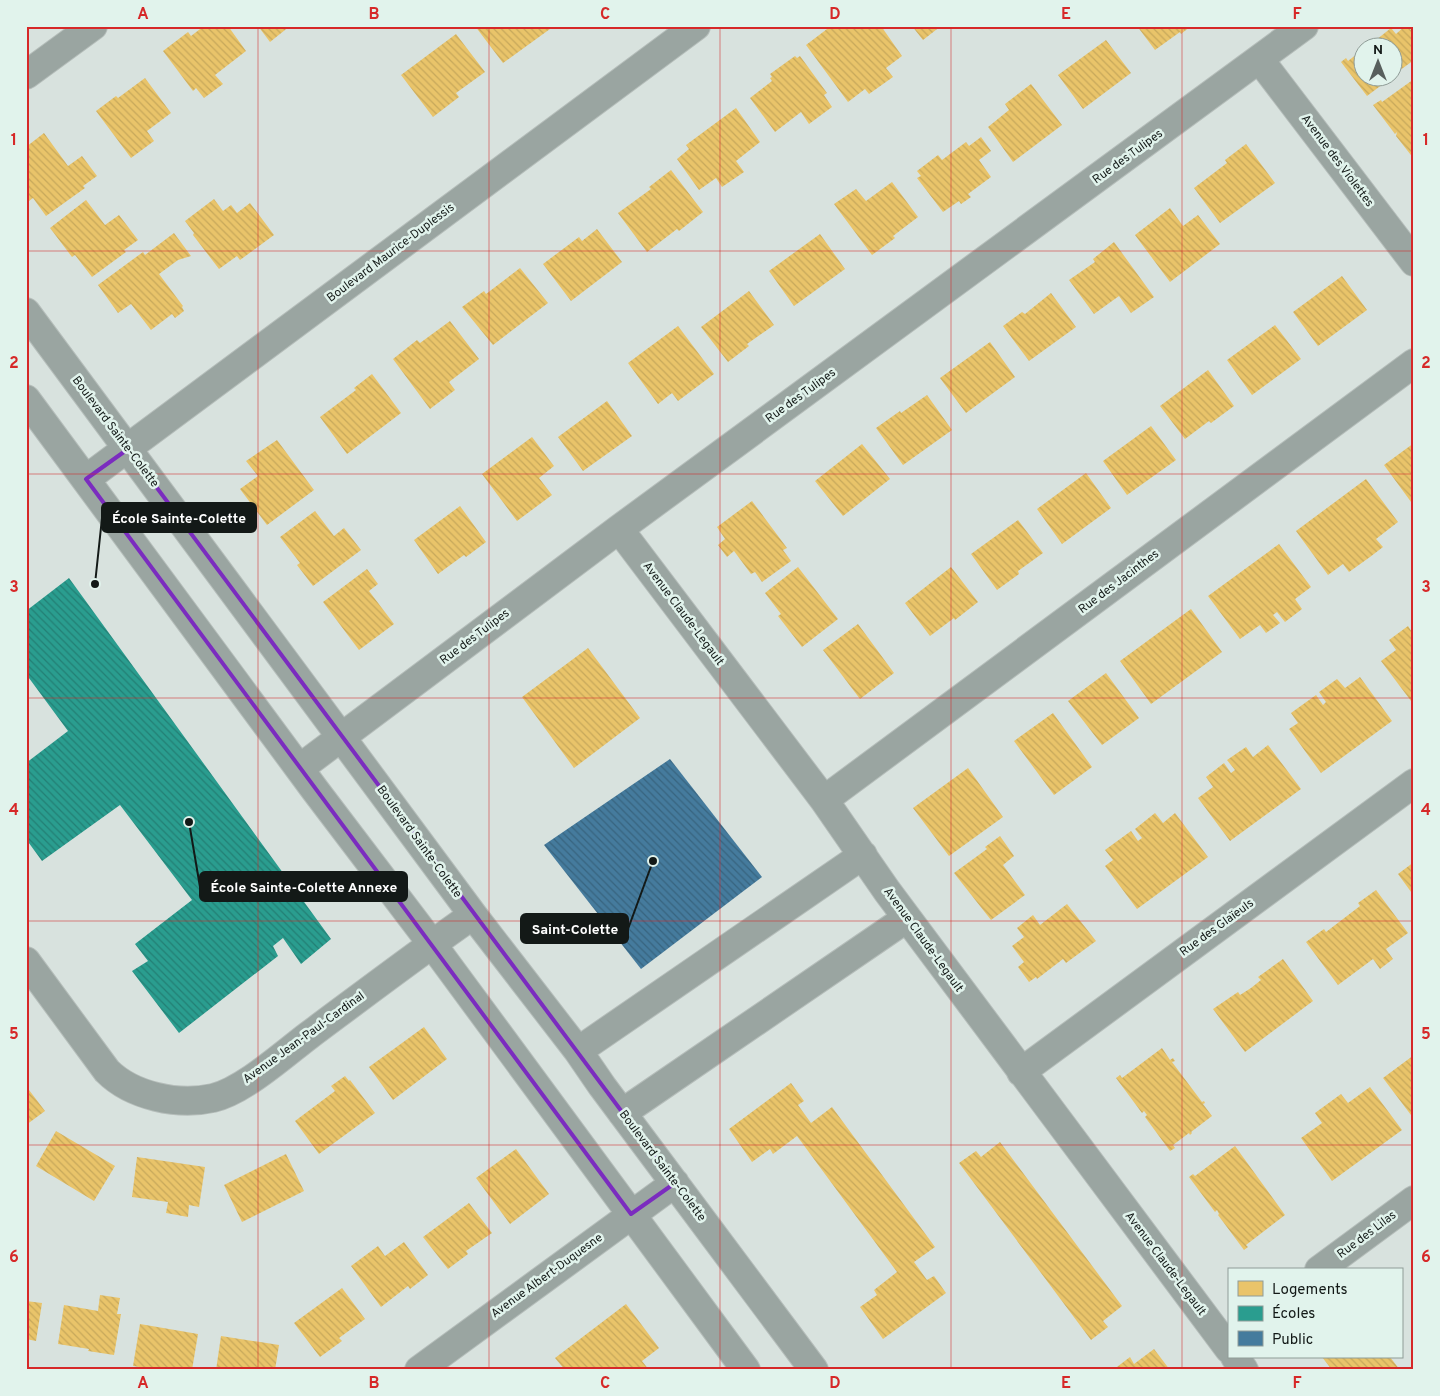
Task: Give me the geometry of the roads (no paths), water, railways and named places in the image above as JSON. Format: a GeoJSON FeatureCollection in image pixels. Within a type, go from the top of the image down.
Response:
{"type":"FeatureCollection","features":[{"type":"Feature","properties":{"kind":"street"},"geometry":{"type":"LineString","coordinates":[[26,75],[93,26]]}},
{"type":"Feature","properties":{"kind":"street","name":"Boulevard Maurice-Duplessis"},"geometry":{"type":"LineString","coordinates":[[86,479],[696,26]]}},
{"type":"Feature","properties":{"kind":"street","name":"Rue des Tulipes"},"geometry":{"type":"LineString","coordinates":[[300,768],[619,529],[1304,26]]}},
{"type":"Feature","properties":{"kind":"street","name":"Avenue des Violettes"},"geometry":{"type":"LineString","coordinates":[[1260,60],[1414,262]]}},
{"type":"Feature","properties":{"kind":"street","name":"Boulevard Sainte-Colette"},"geometry":{"type":"LineString","coordinates":[[26,312],[473,915],[578,1051],[814,1370]]}},
{"type":"Feature","properties":{"kind":"street","name":"Rue des Jacinthes"},"geometry":{"type":"LineString","coordinates":[[824,800],[1414,363]]}},
{"type":"Feature","properties":{"kind":"street"},"geometry":{"type":"LineString","coordinates":[[26,399],[432,944],[746,1370]]}},
{"type":"Feature","properties":{"kind":"street","name":"Avenue Claude-Legault"},"geometry":{"type":"LineString","coordinates":[[619,529],[824,800],[907,918],[1021,1072],[1228,1345]]}},
{"type":"Feature","properties":{"kind":"street","name":"Rue des Glaïeuls"},"geometry":{"type":"LineString","coordinates":[[1021,1072],[1414,783]]}},
{"type":"Feature","properties":{"kind":"street"},"geometry":{"type":"LineString","coordinates":[[578,1051],[863,855]]}},
{"type":"Feature","properties":{"kind":"street","name":"Avenue Jean-Paul-Cardinal"},"geometry":{"type":"LineString","coordinates":[[26,961],[107,1071],[115,1079],[147,1095],[174,1100],[214,1098],[246,1082],[473,915]]}},
{"type":"Feature","properties":{"kind":"street"},"geometry":{"type":"LineString","coordinates":[[622,1112],[907,918]]}},
{"type":"Feature","properties":{"kind":"street","name":"Avenue Albert-Duquesne"},"geometry":{"type":"LineString","coordinates":[[419,1370],[675,1183]]}},
{"type":"Feature","properties":{"kind":"street","name":"Rue des Lilas"},"geometry":{"type":"LineString","coordinates":[[1322,1268],[1414,1200]]}},
{"type":"Feature","properties":{"kind":"street","name":"Avenue Claude-Legault"},"geometry":{"type":"LineString","coordinates":[[1236,1358],[1244,1370]]}},
{"type":"Feature","properties":{"kind":"place","name":"École Sainte-Colette"},"geometry":{"type":"Point","coordinates":[95,584]}},
{"type":"Feature","properties":{"kind":"place","name":"École Sainte-Colette Annexe"},"geometry":{"type":"Point","coordinates":[189,822]}},
{"type":"Feature","properties":{"kind":"place","name":"Saint-Colette"},"geometry":{"type":"Point","coordinates":[653,861]}}]}
